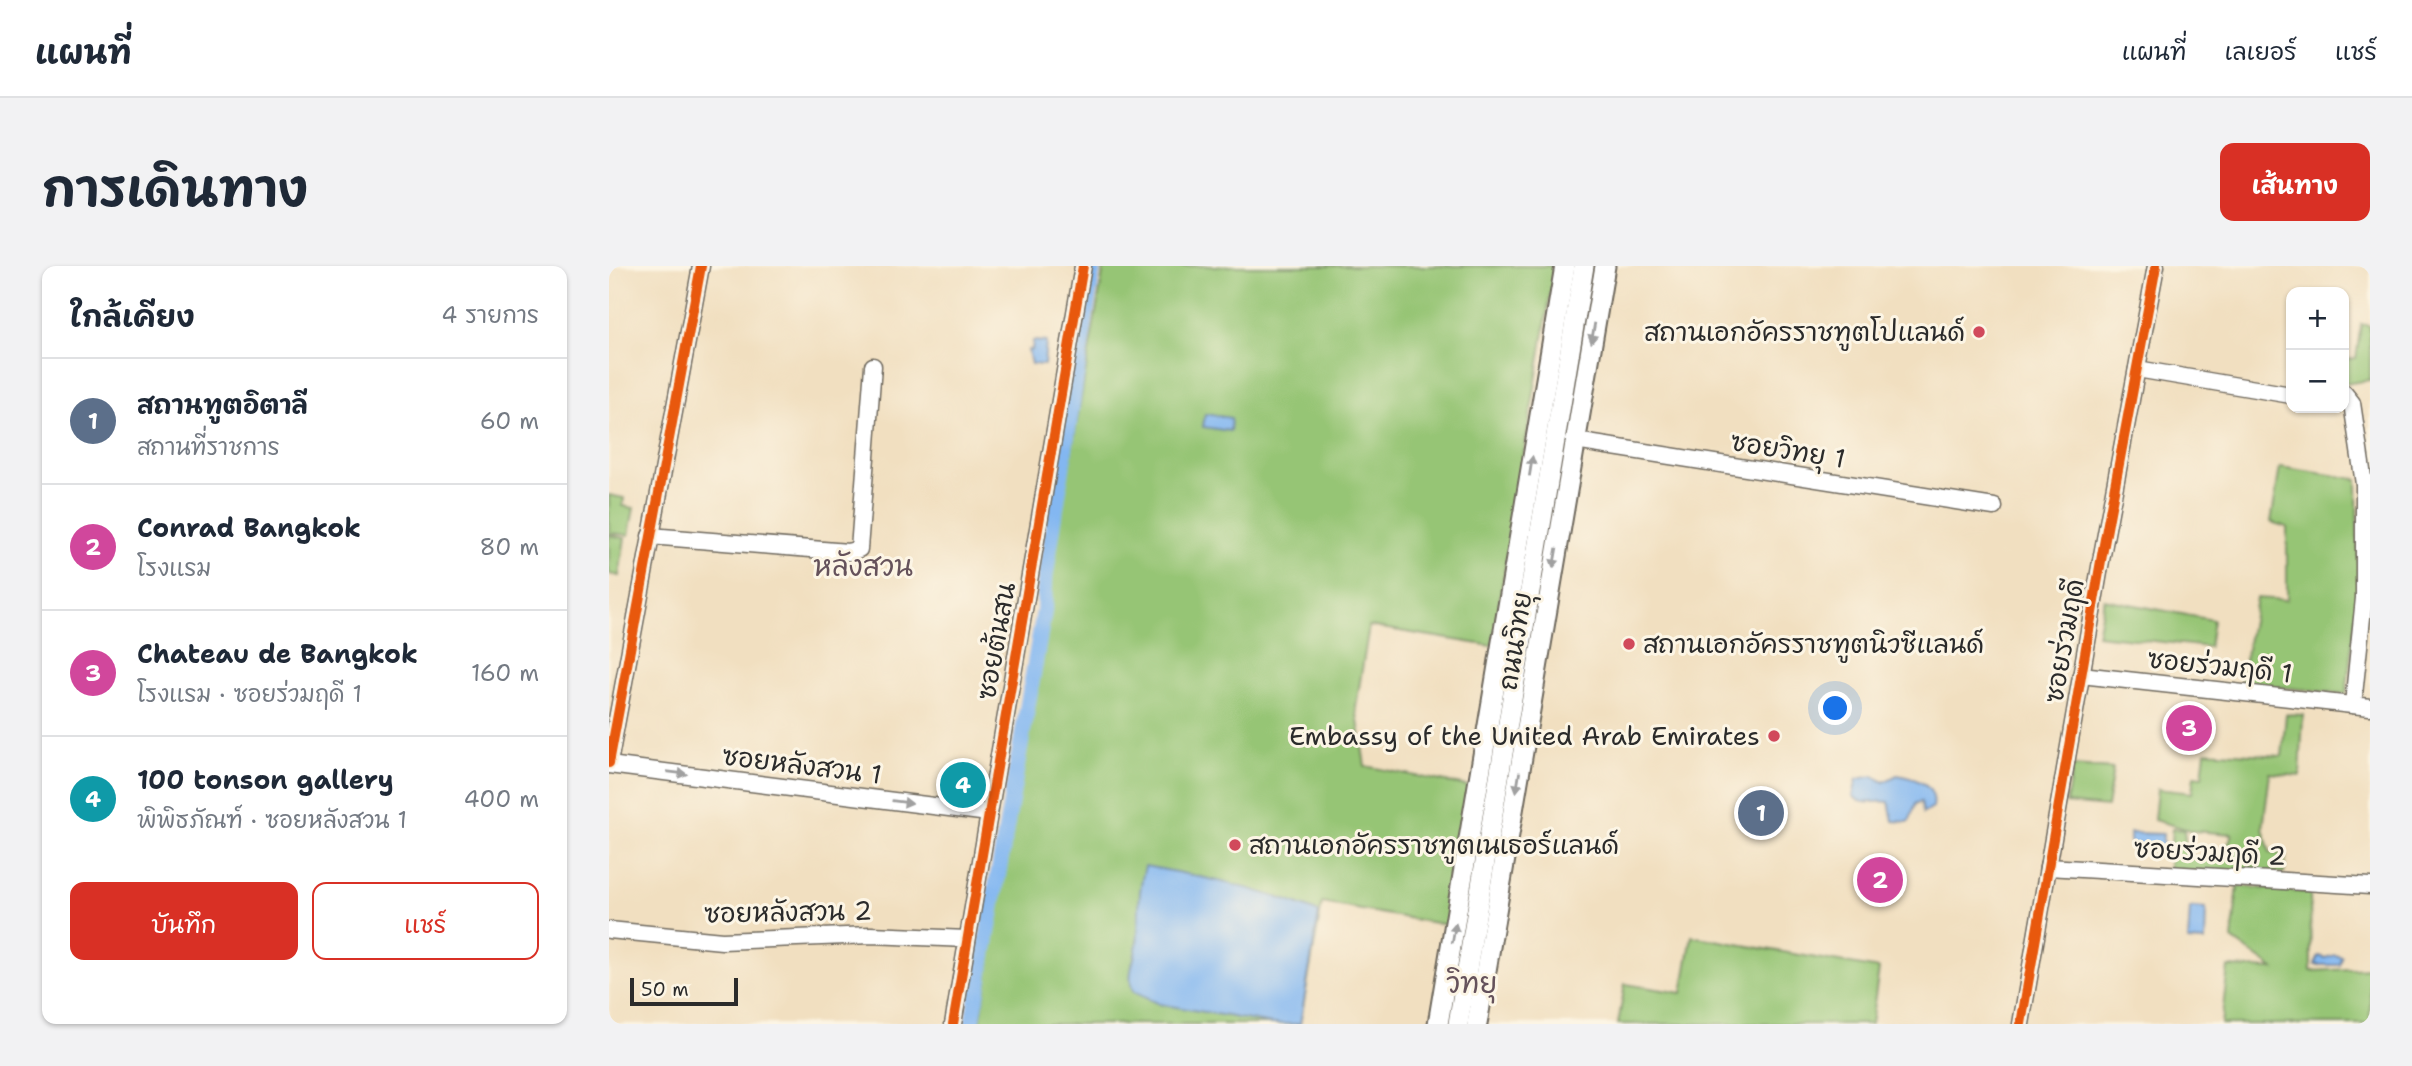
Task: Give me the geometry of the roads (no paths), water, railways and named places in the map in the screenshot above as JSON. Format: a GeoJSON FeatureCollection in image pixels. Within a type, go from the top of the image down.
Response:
{"type":"FeatureCollection","features":[{"type":"Feature","properties":{"kind":"main road","name":"ถนนวิทยุ"},"geometry":{"type":"LineString","coordinates":[[1438,1024],[1565,266]]}},
{"type":"Feature","properties":{"kind":"main road","name":"ถนนวิทยุ"},"geometry":{"type":"LineString","coordinates":[[1477,1024],[1496,854],[1584,266]]}},
{"type":"Feature","properties":{"kind":"main road","name":"ถนนวิทยุ"},"geometry":{"type":"LineString","coordinates":[[1458,1024],[1496,854],[1575,441],[1605,266]]}},
{"type":"Feature","properties":{"kind":"street"},"geometry":{"type":"LineString","coordinates":[[609,764],[701,266]]}},
{"type":"Feature","properties":{"kind":"street","name":"ซอยต้นสน"},"geometry":{"type":"LineString","coordinates":[[953,1024],[1083,266]]}},
{"type":"Feature","properties":{"kind":"street","name":"ซอยร่วมฤดี"},"geometry":{"type":"LineString","coordinates":[[2021,1024],[2081,675],[2156,266]]}},
{"type":"Feature","properties":{"kind":"street"},"geometry":{"type":"LineString","coordinates":[[650,536],[848,552],[859,549],[873,366]]}},
{"type":"Feature","properties":{"kind":"street"},"geometry":{"type":"LineString","coordinates":[[2137,369],[2286,394]]}},
{"type":"Feature","properties":{"kind":"street","name":"ซอยร่วมฤดี 1"},"geometry":{"type":"LineString","coordinates":[[2081,675],[2362,706],[2364,484],[2352,403],[2349,399]]}},
{"type":"Feature","properties":{"kind":"street","name":"ซอยวิทยุ 1"},"geometry":{"type":"LineString","coordinates":[[1575,441],[1994,508]]}},
{"type":"Feature","properties":{"kind":"street","name":"ซอยหลังสวน 1"},"geometry":{"type":"LineString","coordinates":[[609,764],[989,813]]}},
{"type":"Feature","properties":{"kind":"street","name":"ซอยร่วมฤดี 2"},"geometry":{"type":"LineString","coordinates":[[2048,867],[2370,886]]}},
{"type":"Feature","properties":{"kind":"street","name":"ซอยหลังสวน 2"},"geometry":{"type":"LineString","coordinates":[[609,930],[722,941],[871,935],[967,939]]}},
{"type":"Feature","properties":{"kind":"water"},"geometry":{"type":"Polygon","coordinates":[[[1033,341],[1046,342],[1044,365],[1031,364],[1028,350],[1032,350],[1033,341]]]}},
{"type":"Feature","properties":{"kind":"water"},"geometry":{"type":"Polygon","coordinates":[[[1205,414],[1231,418],[1230,431],[1203,427],[1205,414]]]}},
{"type":"Feature","properties":{"kind":"water"},"geometry":{"type":"Polygon","coordinates":[[[1897,775],[1924,784],[1932,794],[1933,808],[1923,813],[1921,802],[1916,803],[1909,822],[1893,821],[1889,802],[1862,802],[1853,796],[1857,779],[1873,776],[1884,782],[1897,775]]]}},
{"type":"Feature","properties":{"kind":"water"},"geometry":{"type":"Polygon","coordinates":[[[2130,833],[2163,834],[2162,853],[2155,852],[2155,845],[2130,844],[2130,833]]]}},
{"type":"Feature","properties":{"kind":"water"},"geometry":{"type":"Polygon","coordinates":[[[1145,866],[1255,890],[1319,913],[1300,1024],[1272,1024],[1159,1004],[1133,992],[1131,973],[1145,866]]]}},
{"type":"Feature","properties":{"kind":"water"},"geometry":{"type":"Polygon","coordinates":[[[2190,908],[2206,909],[2205,942],[2188,941],[2190,908]]]}},
{"type":"Feature","properties":{"kind":"water"},"geometry":{"type":"Polygon","coordinates":[[[2335,955],[2342,957],[2340,965],[2315,965],[2319,956],[2325,958],[2335,955]]]}},
{"type":"Feature","properties":{"kind":"waterway"},"geometry":{"type":"LineString","coordinates":[[972,1024],[1044,611],[1045,579],[1093,266]]}},
{"type":"Feature","properties":{"kind":"place","name":"สถานเอกอัครราชทูตโปแลนด์"},"geometry":{"type":"Point","coordinates":[1979,332]}},
{"type":"Feature","properties":{"kind":"place","name":"สถานเอกอัครราชทูตนิวซีแลนด์"},"geometry":{"type":"Point","coordinates":[1629,644]}},
{"type":"Feature","properties":{"kind":"place","name":"Chateau de Bangkok"},"geometry":{"type":"Point","coordinates":[2189,728]}},
{"type":"Feature","properties":{"kind":"place","name":"Embassy of the United Arab Emirates"},"geometry":{"type":"Point","coordinates":[1774,736]}},
{"type":"Feature","properties":{"kind":"place","name":"100 tonson gallery"},"geometry":{"type":"Point","coordinates":[963,785]}},
{"type":"Feature","properties":{"kind":"place","name":"สถานทูตอิตาลี"},"geometry":{"type":"Point","coordinates":[1761,813]}},
{"type":"Feature","properties":{"kind":"place","name":"สถานเอกอัครราชทูตเนเธอร์แลนด์"},"geometry":{"type":"Point","coordinates":[1235,845]}},
{"type":"Feature","properties":{"kind":"place","name":"Conrad Bangkok"},"geometry":{"type":"Point","coordinates":[1880,880]}},
{"type":"Feature","properties":{"kind":"district","name":"หลังสวน"},"geometry":{"type":"Point","coordinates":[863,566]}},
{"type":"Feature","properties":{"kind":"district","name":"วิทยุ"},"geometry":{"type":"Point","coordinates":[1472,983]}}]}
